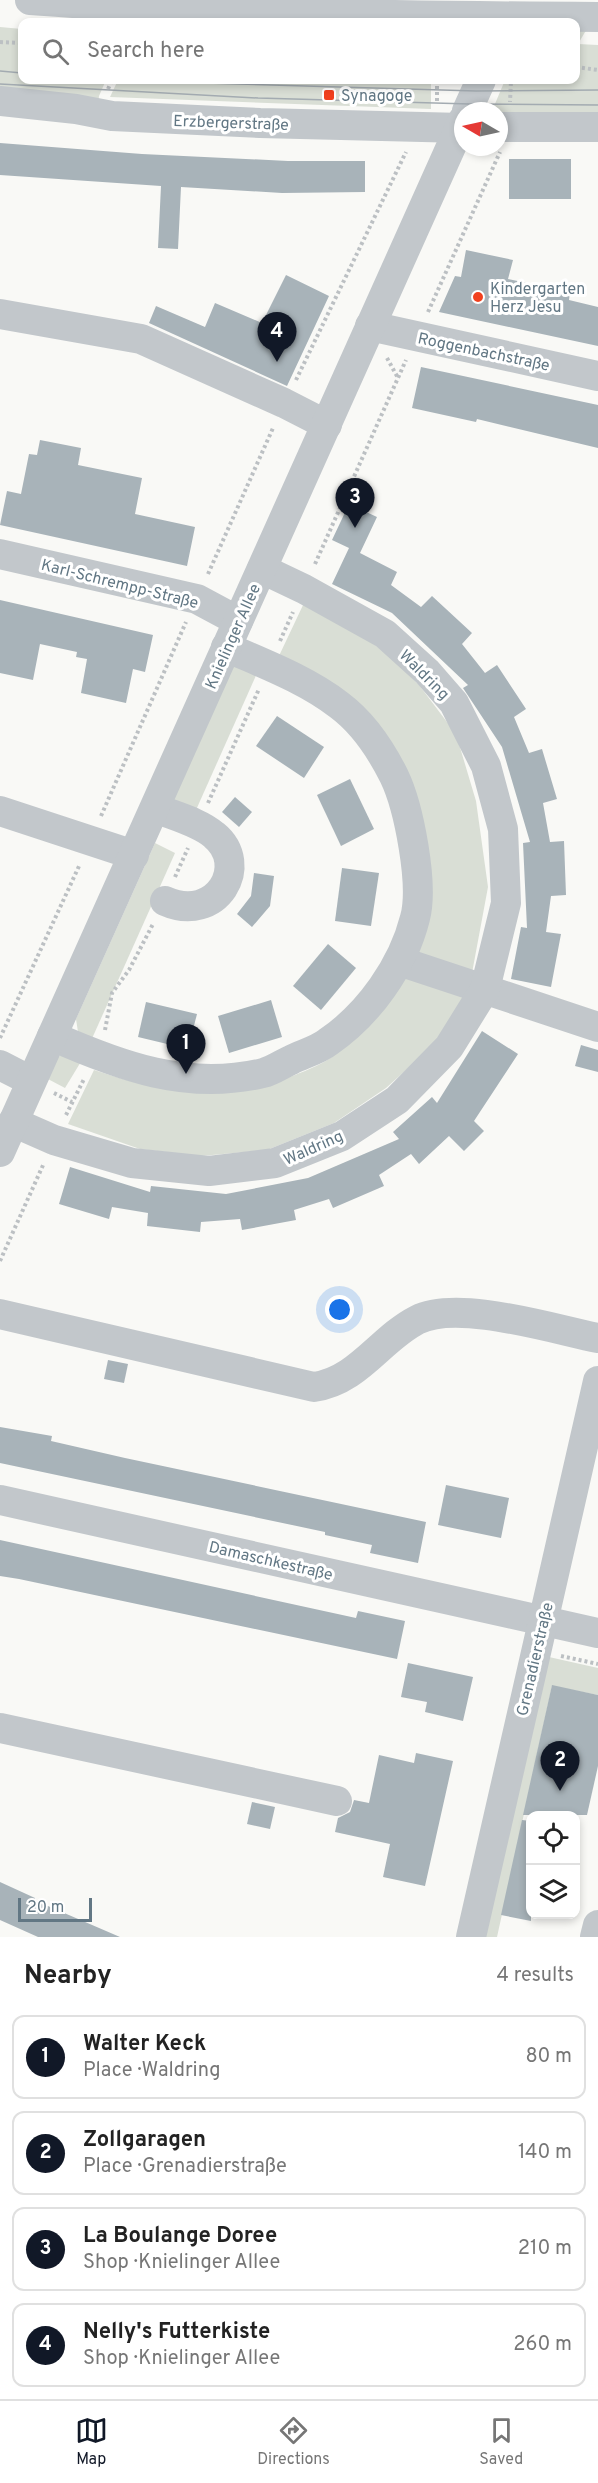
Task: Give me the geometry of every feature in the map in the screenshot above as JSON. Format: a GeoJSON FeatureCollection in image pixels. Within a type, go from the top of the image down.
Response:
{"type":"FeatureCollection","features":[{"type":"Feature","properties":{"kind":"street"},"geometry":{"type":"LineString","coordinates":[[30,0],[110,6],[332,15],[512,13],[598,17]]}},
{"type":"Feature","properties":{"kind":"street","name":"Knielinger Allee"},"geometry":{"type":"LineString","coordinates":[[0,1152],[327,425],[370,326],[451,121],[478,84]]}},
{"type":"Feature","properties":{"kind":"street","name":"Erzbergerstraße"},"geometry":{"type":"LineString","coordinates":[[0,102],[76,109],[112,116],[451,121]]}},
{"type":"Feature","properties":{"kind":"street"},"geometry":{"type":"LineString","coordinates":[[508,127],[598,128]]}},
{"type":"Feature","properties":{"kind":"street"},"geometry":{"type":"LineString","coordinates":[[0,314],[141,339],[284,403],[327,425]]}},
{"type":"Feature","properties":{"kind":"street","name":"Roggenbachstraße"},"geometry":{"type":"LineString","coordinates":[[370,326],[598,376]]}},
{"type":"Feature","properties":{"kind":"street","name":"Karl-Schrempp-Straße"},"geometry":{"type":"LineString","coordinates":[[0,554],[196,599],[232,634]]}},
{"type":"Feature","properties":{"kind":"street","name":"Waldring"},"geometry":{"type":"LineString","coordinates":[[13,1122],[54,1140],[132,1163],[209,1171],[275,1163],[342,1136],[397,1100],[449,1047],[485,989],[506,903],[503,829],[486,766],[454,703],[427,672],[385,634],[304,589],[262,569]]}},
{"type":"Feature","properties":{"kind":"street"},"geometry":{"type":"LineString","coordinates":[[52,1036],[95,1055],[145,1072],[210,1080],[264,1073],[328,1043],[368,1007],[399,961],[416,917],[418,875],[408,821],[395,777],[371,738],[340,705],[232,634]]}},
{"type":"Feature","properties":{"kind":"street"},"geometry":{"type":"LineString","coordinates":[[155,808],[214,834],[223,845],[228,858],[229,871],[226,883],[219,894],[209,902],[197,907],[184,907],[165,901]]}},
{"type":"Feature","properties":{"kind":"street"},"geometry":{"type":"LineString","coordinates":[[0,812],[91,839],[134,855]]}},
{"type":"Feature","properties":{"kind":"street"},"geometry":{"type":"LineString","coordinates":[[399,961],[598,1027]]}},
{"type":"Feature","properties":{"kind":"street"},"geometry":{"type":"LineString","coordinates":[[0,1065],[31,1081]]}},
{"type":"Feature","properties":{"kind":"street"},"geometry":{"type":"LineString","coordinates":[[0,1314],[314,1387],[328,1386],[341,1380],[400,1332],[417,1320],[432,1314],[470,1312],[598,1338]]}},
{"type":"Feature","properties":{"kind":"street","name":"Grenadierstraße"},"geometry":{"type":"LineString","coordinates":[[471,1937],[598,1381]]}},
{"type":"Feature","properties":{"kind":"street","name":"Damaschkestraße"},"geometry":{"type":"LineString","coordinates":[[0,1500],[598,1633]]}},
{"type":"Feature","properties":{"kind":"street"},"geometry":{"type":"LineString","coordinates":[[0,1728],[337,1801]]}},
{"type":"Feature","properties":{"kind":"street"},"geometry":{"type":"LineString","coordinates":[[595,1937],[598,1925]]}},
{"type":"Feature","properties":{"kind":"path"},"geometry":{"type":"LineString","coordinates":[[0,42],[18,43]]}},
{"type":"Feature","properties":{"kind":"path"},"geometry":{"type":"LineString","coordinates":[[580,68],[598,70]]}},
{"type":"Feature","properties":{"kind":"path"},"geometry":{"type":"LineString","coordinates":[[0,1038],[91,839],[284,403],[451,121],[438,84]]}},
{"type":"Feature","properties":{"kind":"path"},"geometry":{"type":"LineString","coordinates":[[536,1651],[598,1664]]}},
{"type":"Feature","properties":{"kind":"shaded area"},"geometry":{"type":"Polygon","coordinates":[[[0,27],[18,29],[18,84],[104,84],[98,105],[0,92],[0,27]]]}},
{"type":"Feature","properties":{"kind":"shaded area"},"geometry":{"type":"Polygon","coordinates":[[[580,27],[588,27],[580,41],[580,27]]]}},
{"type":"Feature","properties":{"kind":"shaded area"},"geometry":{"type":"Polygon","coordinates":[[[580,44],[598,45],[598,115],[508,114],[508,102],[496,102],[503,84],[580,84],[580,44]]]}},
{"type":"Feature","properties":{"kind":"shaded area"},"geometry":{"type":"Polygon","coordinates":[[[116,84],[431,84],[431,109],[110,97],[116,84]]]}},
{"type":"Feature","properties":{"kind":"shaded area"},"geometry":{"type":"Polygon","coordinates":[[[304,603],[360,633],[393,659],[419,685],[456,734],[476,801],[488,887],[472,973],[416,962],[404,766],[278,658],[304,603]]]}},
{"type":"Feature","properties":{"kind":"shaded area"},"geometry":{"type":"Polygon","coordinates":[[[234,660],[258,671],[196,810],[172,800],[234,660]]]}},
{"type":"Feature","properties":{"kind":"shaded area"},"geometry":{"type":"Polygon","coordinates":[[[155,843],[175,853],[90,1043],[78,1032],[76,1019],[155,843]]]}},
{"type":"Feature","properties":{"kind":"shaded area"},"geometry":{"type":"Polygon","coordinates":[[[405,975],[470,994],[436,1043],[386,1088],[334,1123],[267,1150],[201,1156],[140,1149],[68,1124],[94,1070],[170,1090],[218,1092],[268,1084],[311,1069],[345,1045],[405,975]]]}},
{"type":"Feature","properties":{"kind":"shaded area"},"geometry":{"type":"Polygon","coordinates":[[[71,1052],[85,1055],[65,1088],[46,1078],[57,1057],[71,1052]]]}},
{"type":"Feature","properties":{"kind":"shaded area"},"geometry":{"type":"Polygon","coordinates":[[[549,1657],[598,1668],[598,1695],[552,1686],[497,1937],[483,1937],[549,1657]]]}},
{"type":"Feature","properties":{"kind":"building"},"geometry":{"type":"Polygon","coordinates":[[[0,143],[142,154],[288,161],[365,161],[365,192],[282,193],[181,187],[178,249],[158,248],[161,186],[0,175],[0,143]]]}},
{"type":"Feature","properties":{"kind":"building"},"geometry":{"type":"Polygon","coordinates":[[[509,159],[571,159],[571,199],[509,199],[509,159]]]}},
{"type":"Feature","properties":{"kind":"building"},"geometry":{"type":"Polygon","coordinates":[[[466,250],[513,260],[508,279],[570,292],[569,300],[598,307],[598,346],[439,312],[455,276],[461,277],[466,250]]]}},
{"type":"Feature","properties":{"kind":"building"},"geometry":{"type":"Polygon","coordinates":[[[286,275],[329,296],[287,386],[149,323],[156,306],[205,327],[215,303],[262,323],[286,275]]]}},
{"type":"Feature","properties":{"kind":"building"},"geometry":{"type":"Polygon","coordinates":[[[421,367],[598,405],[598,448],[477,419],[476,422],[412,408],[421,367]]]}},
{"type":"Feature","properties":{"kind":"building"},"geometry":{"type":"Polygon","coordinates":[[[40,440],[81,448],[78,465],[142,478],[135,514],[195,527],[187,566],[0,525],[7,491],[21,494],[29,454],[37,455],[40,440]]]}},
{"type":"Feature","properties":{"kind":"building"},"geometry":{"type":"Polygon","coordinates":[[[349,504],[377,517],[360,553],[397,572],[391,585],[421,607],[432,596],[472,633],[462,644],[485,673],[497,665],[526,709],[514,717],[529,753],[542,749],[557,799],[543,803],[550,842],[564,841],[566,895],[551,896],[546,932],[561,934],[551,987],[511,979],[521,927],[527,928],[523,843],[530,842],[502,747],[463,688],[468,685],[392,613],[332,584],[349,548],[332,540],[349,504]]]}},
{"type":"Feature","properties":{"kind":"building"},"geometry":{"type":"Polygon","coordinates":[[[0,600],[153,635],[145,672],[133,669],[126,703],[81,693],[87,659],[76,657],[77,652],[40,644],[33,680],[0,673],[0,600]]]}},
{"type":"Feature","properties":{"kind":"building"},"geometry":{"type":"Polygon","coordinates":[[[277,716],[324,747],[304,778],[256,746],[277,716]]]}},
{"type":"Feature","properties":{"kind":"building"},"geometry":{"type":"Polygon","coordinates":[[[350,779],[374,829],[341,846],[317,795],[350,779]]]}},
{"type":"Feature","properties":{"kind":"building"},"geometry":{"type":"Polygon","coordinates":[[[235,797],[252,812],[239,827],[222,812],[235,797]]]}},
{"type":"Feature","properties":{"kind":"building"},"geometry":{"type":"Polygon","coordinates":[[[342,868],[379,873],[371,926],[335,921],[342,868]]]}},
{"type":"Feature","properties":{"kind":"building"},"geometry":{"type":"Polygon","coordinates":[[[254,873],[274,876],[270,906],[252,927],[237,914],[251,896],[254,873]]]}},
{"type":"Feature","properties":{"kind":"building"},"geometry":{"type":"Polygon","coordinates":[[[328,944],[356,968],[321,1010],[293,986],[328,944]]]}},
{"type":"Feature","properties":{"kind":"building"},"geometry":{"type":"Polygon","coordinates":[[[271,1000],[282,1037],[229,1053],[218,1016],[271,1000]]]}},
{"type":"Feature","properties":{"kind":"building"},"geometry":{"type":"Polygon","coordinates":[[[146,1002],[197,1014],[188,1049],[138,1037],[146,1002]]]}},
{"type":"Feature","properties":{"kind":"building"},"geometry":{"type":"Polygon","coordinates":[[[482,1031],[518,1054],[474,1121],[484,1131],[464,1151],[449,1136],[419,1164],[411,1154],[379,1175],[384,1186],[333,1208],[329,1199],[294,1210],[296,1220],[242,1230],[240,1219],[201,1222],[200,1232],[147,1226],[148,1213],[112,1207],[109,1219],[59,1204],[70,1167],[150,1192],[151,1186],[226,1194],[308,1178],[399,1139],[393,1132],[432,1097],[437,1103],[482,1031]]]}},
{"type":"Feature","properties":{"kind":"building"},"geometry":{"type":"Polygon","coordinates":[[[581,1045],[598,1050],[598,1072],[575,1066],[581,1045]]]}},
{"type":"Feature","properties":{"kind":"building"},"geometry":{"type":"Polygon","coordinates":[[[108,1360],[128,1364],[124,1383],[104,1379],[108,1360]]]}},
{"type":"Feature","properties":{"kind":"building"},"geometry":{"type":"Polygon","coordinates":[[[0,1427],[52,1436],[51,1441],[125,1458],[426,1522],[418,1563],[370,1553],[372,1545],[325,1535],[325,1532],[0,1463],[0,1427]]]}},
{"type":"Feature","properties":{"kind":"building"},"geometry":{"type":"Polygon","coordinates":[[[446,1485],[509,1498],[501,1538],[438,1525],[446,1485]]]}},
{"type":"Feature","properties":{"kind":"building"},"geometry":{"type":"Polygon","coordinates":[[[0,1540],[356,1618],[358,1611],[405,1621],[397,1659],[0,1576],[0,1540]]]}},
{"type":"Feature","properties":{"kind":"building"},"geometry":{"type":"Polygon","coordinates":[[[408,1663],[473,1677],[463,1721],[425,1712],[427,1702],[401,1697],[408,1663]]]}},
{"type":"Feature","properties":{"kind":"building"},"geometry":{"type":"Polygon","coordinates":[[[552,1685],[598,1695],[598,1766],[587,1815],[580,1815],[580,1811],[526,1811],[526,1815],[523,1815],[552,1685]]]}},
{"type":"Feature","properties":{"kind":"building"},"geometry":{"type":"Polygon","coordinates":[[[416,1753],[453,1761],[425,1886],[383,1877],[390,1844],[335,1832],[338,1818],[350,1812],[354,1800],[369,1803],[379,1755],[414,1763],[416,1753]]]}},
{"type":"Feature","properties":{"kind":"building"},"geometry":{"type":"Polygon","coordinates":[[[252,1802],[275,1807],[270,1829],[247,1824],[252,1802]]]}},
{"type":"Feature","properties":{"kind":"building"},"geometry":{"type":"Polygon","coordinates":[[[522,1820],[526,1820],[526,1919],[531,1919],[531,1921],[501,1915],[522,1820]]]}},
{"type":"Feature","properties":{"kind":"building"},"geometry":{"type":"Polygon","coordinates":[[[0,1882],[35,1898],[34,1900],[120,1937],[38,1937],[0,1920],[0,1882]]]}},
{"type":"Feature","properties":{"kind":"tram line"},"geometry":{"type":"LineString","coordinates":[[0,71],[18,73]]}},
{"type":"Feature","properties":{"kind":"tram line"},"geometry":{"type":"LineString","coordinates":[[0,84],[258,98],[598,105]]}},
{"type":"Feature","properties":{"kind":"tram line"},"geometry":{"type":"LineString","coordinates":[[239,84],[476,91],[598,90]]}},
{"type":"Feature","properties":{"kind":"place","name":"Synagoge"},"geometry":{"type":"Point","coordinates":[329,95]}},
{"type":"Feature","properties":{"kind":"place","name":"Kindergarten Herz Jesu"},"geometry":{"type":"Point","coordinates":[478,297]}},
{"type":"Feature","properties":{"kind":"place","name":"Nelly's Futterkiste"},"geometry":{"type":"Point","coordinates":[277,362]}},
{"type":"Feature","properties":{"kind":"place","name":"La Boulange Doree"},"geometry":{"type":"Point","coordinates":[355,528]}},
{"type":"Feature","properties":{"kind":"place","name":"Walter Keck"},"geometry":{"type":"Point","coordinates":[186,1074]}},
{"type":"Feature","properties":{"kind":"place","name":"Zollgaragen"},"geometry":{"type":"Point","coordinates":[560,1791]}}]}
